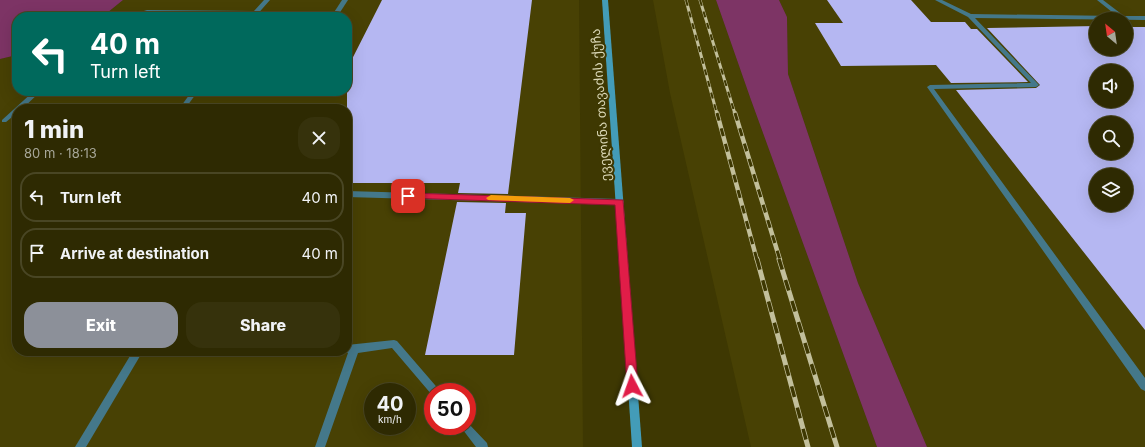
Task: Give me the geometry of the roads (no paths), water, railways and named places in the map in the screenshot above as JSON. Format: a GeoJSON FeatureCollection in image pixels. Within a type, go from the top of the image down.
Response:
{"type":"FeatureCollection","features":[{"type":"Feature","properties":{"kind":"main road","name":"ეველინა თავაძის ქუჩა"},"geometry":{"type":"LineString","coordinates":[[606,0],[637,447]]}},
{"type":"Feature","properties":{"kind":"lane"},"geometry":{"type":"LineString","coordinates":[[257,12],[267,0]]}},
{"type":"Feature","properties":{"kind":"lane"},"geometry":{"type":"LineString","coordinates":[[337,12],[344,0]]}},
{"type":"Feature","properties":{"kind":"lane"},"geometry":{"type":"LineString","coordinates":[[938,0],[970,16],[1036,85],[930,87],[1145,386]]}},
{"type":"Feature","properties":{"kind":"lane"},"geometry":{"type":"LineString","coordinates":[[1100,0],[1115,12]]}},
{"type":"Feature","properties":{"kind":"lane"},"geometry":{"type":"LineString","coordinates":[[970,16],[1089,18]]}},
{"type":"Feature","properties":{"kind":"lane"},"geometry":{"type":"LineString","coordinates":[[1133,18],[1145,18]]}},
{"type":"Feature","properties":{"kind":"lane"},"geometry":{"type":"LineString","coordinates":[[23,104],[32,96]]}},
{"type":"Feature","properties":{"kind":"lane"},"geometry":{"type":"LineString","coordinates":[[186,104],[192,96]]}},
{"type":"Feature","properties":{"kind":"lane"},"geometry":{"type":"LineString","coordinates":[[4,121],[12,114]]}},
{"type":"Feature","properties":{"kind":"lane"},"geometry":{"type":"LineString","coordinates":[[352,194],[620,202]]}},
{"type":"Feature","properties":{"kind":"lane"},"geometry":{"type":"LineString","coordinates":[[352,349],[394,344],[428,383]]}},
{"type":"Feature","properties":{"kind":"lane"},"geometry":{"type":"LineString","coordinates":[[80,447],[135,356]]}},
{"type":"Feature","properties":{"kind":"lane"},"geometry":{"type":"LineString","coordinates":[[320,447],[348,356]]}},
{"type":"Feature","properties":{"kind":"lane"},"geometry":{"type":"LineString","coordinates":[[473,435],[483,447]]}},
{"type":"Feature","properties":{"kind":"railway"},"geometry":{"type":"LineString","coordinates":[[686,0],[717,114]]}},
{"type":"Feature","properties":{"kind":"railway"},"geometry":{"type":"LineString","coordinates":[[700,0],[735,114]]}},
{"type":"Feature","properties":{"kind":"railway"},"geometry":{"type":"LineString","coordinates":[[717,113],[757,260]]}},
{"type":"Feature","properties":{"kind":"railway"},"geometry":{"type":"LineString","coordinates":[[735,113],[780,260]]}},
{"type":"Feature","properties":{"kind":"railway"},"geometry":{"type":"LineString","coordinates":[[757,259],[808,447]]}},
{"type":"Feature","properties":{"kind":"railway"},"geometry":{"type":"LineString","coordinates":[[779,259],[837,447]]}}]}
